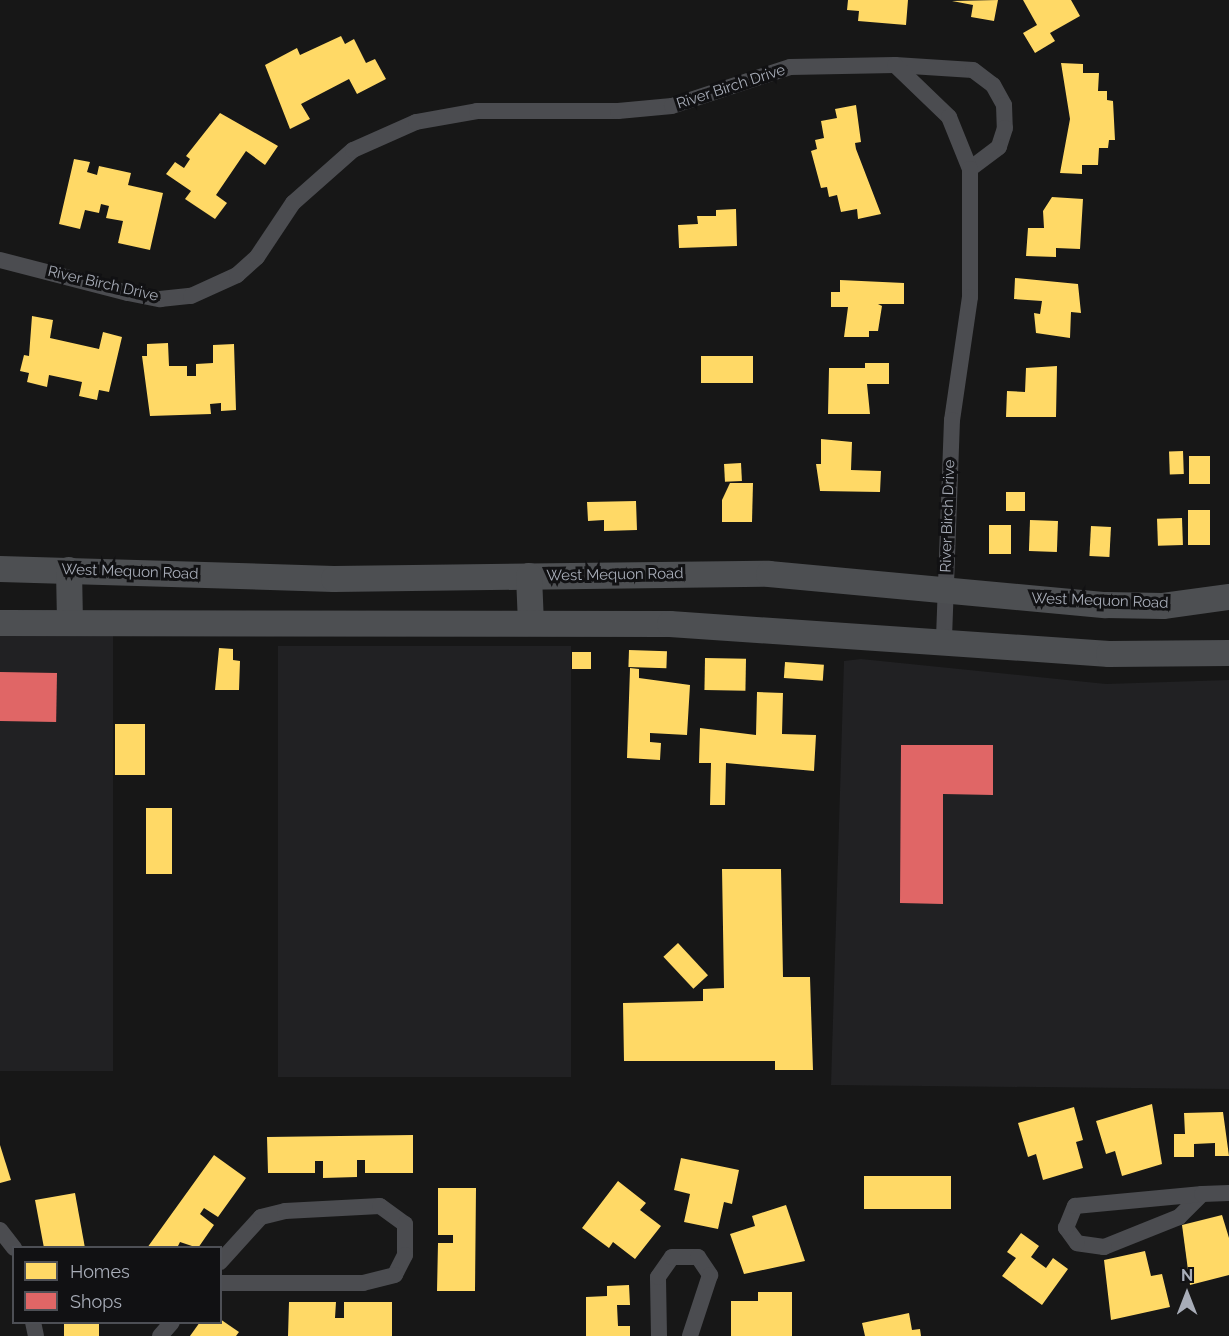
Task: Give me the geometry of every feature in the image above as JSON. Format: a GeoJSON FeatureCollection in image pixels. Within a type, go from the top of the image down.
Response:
{"type":"FeatureCollection","features":[{"type":"Feature","properties":{"kind":"main road","name":"West Mequon Road"},"geometry":{"type":"LineString","coordinates":[[0,569],[334,579],[769,574],[945,592],[1163,606],[1229,597]]}},
{"type":"Feature","properties":{"kind":"main road"},"geometry":{"type":"LineString","coordinates":[[69,570],[70,622]]}},
{"type":"Feature","properties":{"kind":"main road"},"geometry":{"type":"LineString","coordinates":[[529,576],[531,623]]}},
{"type":"Feature","properties":{"kind":"main road"},"geometry":{"type":"LineString","coordinates":[[0,623],[742,625],[1109,654],[1229,653]]}},
{"type":"Feature","properties":{"kind":"street"},"geometry":{"type":"LineString","coordinates":[[895,65],[973,70],[993,85],[1004,105],[1005,128],[999,147],[970,169]]}},
{"type":"Feature","properties":{"kind":"street","name":"River Birch Drive"},"geometry":{"type":"LineString","coordinates":[[0,260],[128,293],[160,299],[192,296],[218,288],[244,269],[293,204],[344,157],[416,122],[477,111],[618,111],[672,106],[790,67],[895,65],[949,117],[970,169],[970,297],[952,420],[944,640]]}},
{"type":"Feature","properties":{"kind":"street"},"geometry":{"type":"LineString","coordinates":[[1202,1194],[1179,1217],[1104,1247],[1077,1243],[1066,1228],[1075,1206],[1202,1194],[1229,1193]]}},
{"type":"Feature","properties":{"kind":"street"},"geometry":{"type":"LineString","coordinates":[[222,1260],[261,1217],[285,1211],[380,1206],[405,1224],[405,1254],[395,1275],[363,1283],[222,1283]]}},
{"type":"Feature","properties":{"kind":"street"},"geometry":{"type":"LineString","coordinates":[[0,1230],[12,1246]]}},
{"type":"Feature","properties":{"kind":"street"},"geometry":{"type":"LineString","coordinates":[[659,1336],[658,1277],[672,1257],[698,1257],[710,1275],[690,1336]]}},
{"type":"Feature","properties":{"kind":"street"},"geometry":{"type":"LineString","coordinates":[[160,1336],[171,1324]]}},
{"type":"Feature","properties":{"kind":"shaded area"},"geometry":{"type":"Polygon","coordinates":[[[0,634],[113,634],[113,1071],[0,1071],[0,634]]]}},
{"type":"Feature","properties":{"kind":"shaded area"},"geometry":{"type":"Polygon","coordinates":[[[278,646],[571,646],[571,1077],[278,1077],[278,646]]]}},
{"type":"Feature","properties":{"kind":"shaded area"},"geometry":{"type":"Polygon","coordinates":[[[861,659],[1106,684],[1229,680],[1229,1089],[831,1085],[844,661],[861,659]]]}},
{"type":"Feature","properties":{"kind":"building: Homes"},"geometry":{"type":"Polygon","coordinates":[[[848,0],[908,0],[906,25],[858,21],[859,11],[847,10],[848,0]]]}},
{"type":"Feature","properties":{"kind":"building: Homes"},"geometry":{"type":"Polygon","coordinates":[[[998,0],[994,21],[971,17],[973,5],[952,1],[998,0]]]}},
{"type":"Feature","properties":{"kind":"building: Homes"},"geometry":{"type":"Polygon","coordinates":[[[1023,0],[1071,0],[1080,16],[1050,33],[1055,41],[1035,53],[1023,33],[1037,25],[1023,0]]]}},
{"type":"Feature","properties":{"kind":"building: Homes"},"geometry":{"type":"Polygon","coordinates":[[[341,36],[345,44],[354,39],[366,63],[375,59],[386,79],[357,94],[349,79],[301,104],[310,119],[290,129],[265,65],[297,48],[300,55],[341,36]]]}},
{"type":"Feature","properties":{"kind":"building: Homes"},"geometry":{"type":"Polygon","coordinates":[[[1061,63],[1083,64],[1083,73],[1099,73],[1098,91],[1107,91],[1107,100],[1113,101],[1115,140],[1109,140],[1108,148],[1099,148],[1098,165],[1082,165],[1082,174],[1060,173],[1070,119],[1061,63]]]}},
{"type":"Feature","properties":{"kind":"building: Homes"},"geometry":{"type":"Polygon","coordinates":[[[856,105],[861,142],[855,143],[856,149],[881,214],[858,219],[857,209],[841,212],[837,195],[829,197],[827,187],[821,188],[811,151],[817,149],[815,140],[824,138],[821,121],[837,118],[835,109],[856,105]]]}},
{"type":"Feature","properties":{"kind":"building: Homes"},"geometry":{"type":"Polygon","coordinates":[[[220,113],[278,146],[265,165],[246,151],[216,195],[227,203],[215,219],[185,199],[191,191],[166,174],[175,162],[184,168],[190,159],[186,156],[220,113]]]}},
{"type":"Feature","properties":{"kind":"building: Homes"},"geometry":{"type":"Polygon","coordinates":[[[74,159],[90,162],[87,172],[97,175],[99,166],[131,173],[128,185],[163,193],[150,250],[118,243],[123,221],[106,218],[109,206],[101,204],[99,213],[85,210],[80,229],[59,224],[74,159]]]}},
{"type":"Feature","properties":{"kind":"building: Homes"},"geometry":{"type":"Polygon","coordinates":[[[1052,197],[1083,199],[1080,249],[1056,248],[1056,257],[1026,256],[1028,228],[1044,228],[1043,211],[1052,197]]]}},
{"type":"Feature","properties":{"kind":"building: Homes"},"geometry":{"type":"Polygon","coordinates":[[[736,209],[737,246],[679,248],[678,225],[698,224],[697,216],[716,216],[716,210],[736,209]]]}},
{"type":"Feature","properties":{"kind":"building: Homes"},"geometry":{"type":"Polygon","coordinates":[[[1015,278],[1078,284],[1081,313],[1071,312],[1070,338],[1036,333],[1034,313],[1040,314],[1042,301],[1014,299],[1015,278]]]}},
{"type":"Feature","properties":{"kind":"building: Homes"},"geometry":{"type":"Polygon","coordinates":[[[840,280],[904,283],[904,304],[878,304],[882,306],[878,331],[869,331],[869,337],[844,337],[848,307],[831,307],[831,292],[840,292],[840,280]]]}},
{"type":"Feature","properties":{"kind":"building: Homes"},"geometry":{"type":"Polygon","coordinates":[[[32,316],[53,320],[50,338],[99,349],[103,332],[122,337],[109,392],[99,390],[97,400],[79,396],[82,382],[49,375],[47,387],[27,382],[29,373],[20,371],[24,355],[29,356],[32,316]]]}},
{"type":"Feature","properties":{"kind":"building: Homes"},"geometry":{"type":"Polygon","coordinates":[[[168,343],[169,366],[187,366],[187,376],[196,376],[196,364],[213,363],[213,345],[234,344],[236,410],[221,411],[221,403],[210,404],[211,414],[150,416],[142,356],[147,356],[147,344],[168,343]]]}},
{"type":"Feature","properties":{"kind":"building: Homes"},"geometry":{"type":"Polygon","coordinates":[[[701,356],[753,356],[753,383],[701,383],[701,356]]]}},
{"type":"Feature","properties":{"kind":"building: Homes"},"geometry":{"type":"Polygon","coordinates":[[[865,363],[889,363],[889,384],[867,384],[870,414],[828,414],[829,368],[865,368],[865,363]]]}},
{"type":"Feature","properties":{"kind":"building: Homes"},"geometry":{"type":"Polygon","coordinates":[[[1057,366],[1056,417],[1006,417],[1007,391],[1025,392],[1026,368],[1057,366]]]}},
{"type":"Feature","properties":{"kind":"building: Homes"},"geometry":{"type":"Polygon","coordinates":[[[821,439],[852,442],[851,470],[881,471],[880,492],[820,491],[816,464],[821,464],[821,439]]]}},
{"type":"Feature","properties":{"kind":"building: Homes"},"geometry":{"type":"Polygon","coordinates":[[[1169,451],[1183,451],[1184,474],[1170,474],[1169,451]]]}},
{"type":"Feature","properties":{"kind":"building: Homes"},"geometry":{"type":"Polygon","coordinates":[[[1189,456],[1210,456],[1210,484],[1189,484],[1189,456]]]}},
{"type":"Feature","properties":{"kind":"building: Homes"},"geometry":{"type":"Polygon","coordinates":[[[741,463],[742,481],[725,482],[724,464],[741,463]]]}},
{"type":"Feature","properties":{"kind":"building: Homes"},"geometry":{"type":"Polygon","coordinates":[[[730,483],[753,483],[752,522],[722,522],[722,500],[730,483]]]}},
{"type":"Feature","properties":{"kind":"building: Homes"},"geometry":{"type":"Polygon","coordinates":[[[1006,492],[1025,492],[1025,511],[1006,511],[1006,492]]]}},
{"type":"Feature","properties":{"kind":"building: Homes"},"geometry":{"type":"Polygon","coordinates":[[[636,501],[637,530],[604,531],[604,520],[588,521],[587,502],[636,501]]]}},
{"type":"Feature","properties":{"kind":"building: Homes"},"geometry":{"type":"Polygon","coordinates":[[[1188,510],[1210,510],[1210,545],[1188,545],[1188,510]]]}},
{"type":"Feature","properties":{"kind":"building: Homes"},"geometry":{"type":"Polygon","coordinates":[[[1182,518],[1183,545],[1158,546],[1157,519],[1182,518]]]}},
{"type":"Feature","properties":{"kind":"building: Homes"},"geometry":{"type":"Polygon","coordinates":[[[1030,520],[1058,521],[1057,552],[1029,551],[1030,520]]]}},
{"type":"Feature","properties":{"kind":"building: Homes"},"geometry":{"type":"Polygon","coordinates":[[[989,525],[1011,525],[1011,554],[989,554],[989,525]]]}},
{"type":"Feature","properties":{"kind":"building: Homes"},"geometry":{"type":"Polygon","coordinates":[[[1091,526],[1111,527],[1109,557],[1089,556],[1091,526]]]}},
{"type":"Feature","properties":{"kind":"building: Homes"},"geometry":{"type":"Polygon","coordinates":[[[219,648],[233,649],[233,660],[240,661],[239,690],[215,690],[219,648]]]}},
{"type":"Feature","properties":{"kind":"building: Homes"},"geometry":{"type":"Polygon","coordinates":[[[629,650],[667,651],[666,668],[628,667],[629,650]]]}},
{"type":"Feature","properties":{"kind":"building: Homes"},"geometry":{"type":"Polygon","coordinates":[[[572,652],[591,652],[591,669],[572,669],[572,652]]]}},
{"type":"Feature","properties":{"kind":"building: Homes"},"geometry":{"type":"Polygon","coordinates":[[[705,658],[746,659],[745,691],[704,690],[705,658]]]}},
{"type":"Feature","properties":{"kind":"building: Homes"},"geometry":{"type":"Polygon","coordinates":[[[785,662],[824,665],[823,681],[784,678],[785,662]]]}},
{"type":"Feature","properties":{"kind":"building: Homes"},"geometry":{"type":"Polygon","coordinates":[[[630,668],[639,669],[639,678],[690,685],[687,735],[650,733],[650,742],[661,743],[660,760],[627,758],[630,668]]]}},
{"type":"Feature","properties":{"kind":"building: Homes"},"geometry":{"type":"Polygon","coordinates":[[[757,692],[783,693],[782,734],[816,735],[814,771],[726,763],[725,805],[710,805],[711,763],[699,763],[700,728],[756,735],[757,692]]]}},
{"type":"Feature","properties":{"kind":"building: Homes"},"geometry":{"type":"Polygon","coordinates":[[[115,724],[145,724],[145,775],[115,775],[115,724]]]}},
{"type":"Feature","properties":{"kind":"building: Homes"},"geometry":{"type":"Polygon","coordinates":[[[146,808],[172,808],[172,874],[146,874],[146,808]]]}},
{"type":"Feature","properties":{"kind":"building: Homes"},"geometry":{"type":"Polygon","coordinates":[[[722,869],[781,869],[783,977],[810,977],[813,1070],[775,1070],[775,1061],[624,1061],[623,1003],[703,1001],[703,989],[724,988],[722,869]]]}},
{"type":"Feature","properties":{"kind":"building: Homes"},"geometry":{"type":"Polygon","coordinates":[[[678,943],[708,975],[693,989],[663,957],[678,943]]]}},
{"type":"Feature","properties":{"kind":"building: Homes"},"geometry":{"type":"Polygon","coordinates":[[[1152,1104],[1162,1164],[1122,1176],[1115,1151],[1106,1154],[1096,1121],[1152,1104]]]}},
{"type":"Feature","properties":{"kind":"building: Homes"},"geometry":{"type":"Polygon","coordinates":[[[1074,1107],[1083,1140],[1076,1142],[1083,1168],[1043,1180],[1036,1154],[1028,1157],[1018,1123],[1074,1107]]]}},
{"type":"Feature","properties":{"kind":"building: Homes"},"geometry":{"type":"Polygon","coordinates":[[[1223,1112],[1229,1156],[1215,1156],[1215,1143],[1194,1144],[1194,1157],[1174,1157],[1174,1134],[1185,1134],[1184,1113],[1223,1112]]]}},
{"type":"Feature","properties":{"kind":"building: Homes"},"geometry":{"type":"Polygon","coordinates":[[[413,1135],[413,1173],[365,1173],[365,1160],[357,1160],[357,1177],[323,1178],[323,1161],[315,1161],[315,1173],[268,1173],[267,1137],[413,1135]]]}},
{"type":"Feature","properties":{"kind":"building: Homes"},"geometry":{"type":"Polygon","coordinates":[[[0,1145],[11,1180],[0,1183],[0,1145]]]}},
{"type":"Feature","properties":{"kind":"building: Homes"},"geometry":{"type":"Polygon","coordinates":[[[214,1155],[246,1178],[218,1217],[204,1208],[200,1214],[214,1225],[199,1246],[180,1242],[178,1246],[148,1246],[214,1155]]]}},
{"type":"Feature","properties":{"kind":"building: Homes"},"geometry":{"type":"Polygon","coordinates":[[[681,1158],[739,1170],[732,1204],[724,1202],[718,1229],[684,1222],[690,1194],[674,1190],[681,1158]]]}},
{"type":"Feature","properties":{"kind":"building: Homes"},"geometry":{"type":"Polygon","coordinates":[[[864,1176],[951,1176],[951,1209],[864,1209],[864,1176]]]}},
{"type":"Feature","properties":{"kind":"building: Homes"},"geometry":{"type":"Polygon","coordinates":[[[618,1181],[646,1203],[640,1210],[661,1226],[635,1259],[613,1242],[609,1248],[582,1228],[618,1181]]]}},
{"type":"Feature","properties":{"kind":"building: Homes"},"geometry":{"type":"Polygon","coordinates":[[[438,1188],[476,1188],[475,1291],[437,1291],[438,1243],[453,1243],[453,1235],[438,1235],[438,1188]]]}},
{"type":"Feature","properties":{"kind":"building: Homes"},"geometry":{"type":"Polygon","coordinates":[[[75,1193],[85,1246],[44,1246],[35,1200],[75,1193]]]}},
{"type":"Feature","properties":{"kind":"building: Homes"},"geometry":{"type":"Polygon","coordinates":[[[786,1205],[805,1261],[744,1274],[730,1234],[755,1226],[752,1216],[786,1205]]]}},
{"type":"Feature","properties":{"kind":"building: Homes"},"geometry":{"type":"Polygon","coordinates":[[[1222,1215],[1229,1238],[1229,1275],[1190,1285],[1182,1225],[1222,1215]]]}},
{"type":"Feature","properties":{"kind":"building: Homes"},"geometry":{"type":"Polygon","coordinates":[[[1021,1233],[1039,1246],[1031,1257],[1046,1268],[1053,1258],[1068,1269],[1042,1305],[1002,1276],[1016,1258],[1007,1252],[1021,1233]]]}},
{"type":"Feature","properties":{"kind":"building: Homes"},"geometry":{"type":"Polygon","coordinates":[[[1145,1251],[1151,1276],[1162,1274],[1170,1307],[1111,1320],[1104,1260],[1145,1251]]]}},
{"type":"Feature","properties":{"kind":"building: Homes"},"geometry":{"type":"Polygon","coordinates":[[[629,1285],[630,1305],[617,1305],[618,1326],[630,1326],[630,1336],[586,1336],[586,1297],[607,1296],[607,1286],[629,1285]]]}},
{"type":"Feature","properties":{"kind":"building: Homes"},"geometry":{"type":"Polygon","coordinates":[[[758,1292],[792,1292],[792,1336],[731,1336],[731,1301],[758,1301],[758,1292]]]}},
{"type":"Feature","properties":{"kind":"building: Homes"},"geometry":{"type":"Polygon","coordinates":[[[289,1302],[336,1302],[335,1318],[344,1318],[344,1302],[392,1302],[392,1336],[288,1336],[289,1302]]]}},
{"type":"Feature","properties":{"kind":"building: Homes"},"geometry":{"type":"Polygon","coordinates":[[[909,1313],[912,1330],[920,1329],[921,1336],[865,1336],[862,1323],[909,1313]]]}},
{"type":"Feature","properties":{"kind":"building: Homes"},"geometry":{"type":"Polygon","coordinates":[[[222,1320],[239,1332],[236,1336],[190,1336],[199,1324],[222,1324],[222,1320]]]}},
{"type":"Feature","properties":{"kind":"building: Homes"},"geometry":{"type":"Polygon","coordinates":[[[64,1324],[99,1324],[99,1336],[64,1336],[64,1324]]]}},
{"type":"Feature","properties":{"kind":"building: Shops"},"geometry":{"type":"Polygon","coordinates":[[[0,672],[57,673],[56,722],[0,721],[0,672]]]}},
{"type":"Feature","properties":{"kind":"building: Shops"},"geometry":{"type":"Polygon","coordinates":[[[901,745],[993,745],[993,795],[943,794],[943,904],[900,903],[901,745]]]}}]}
